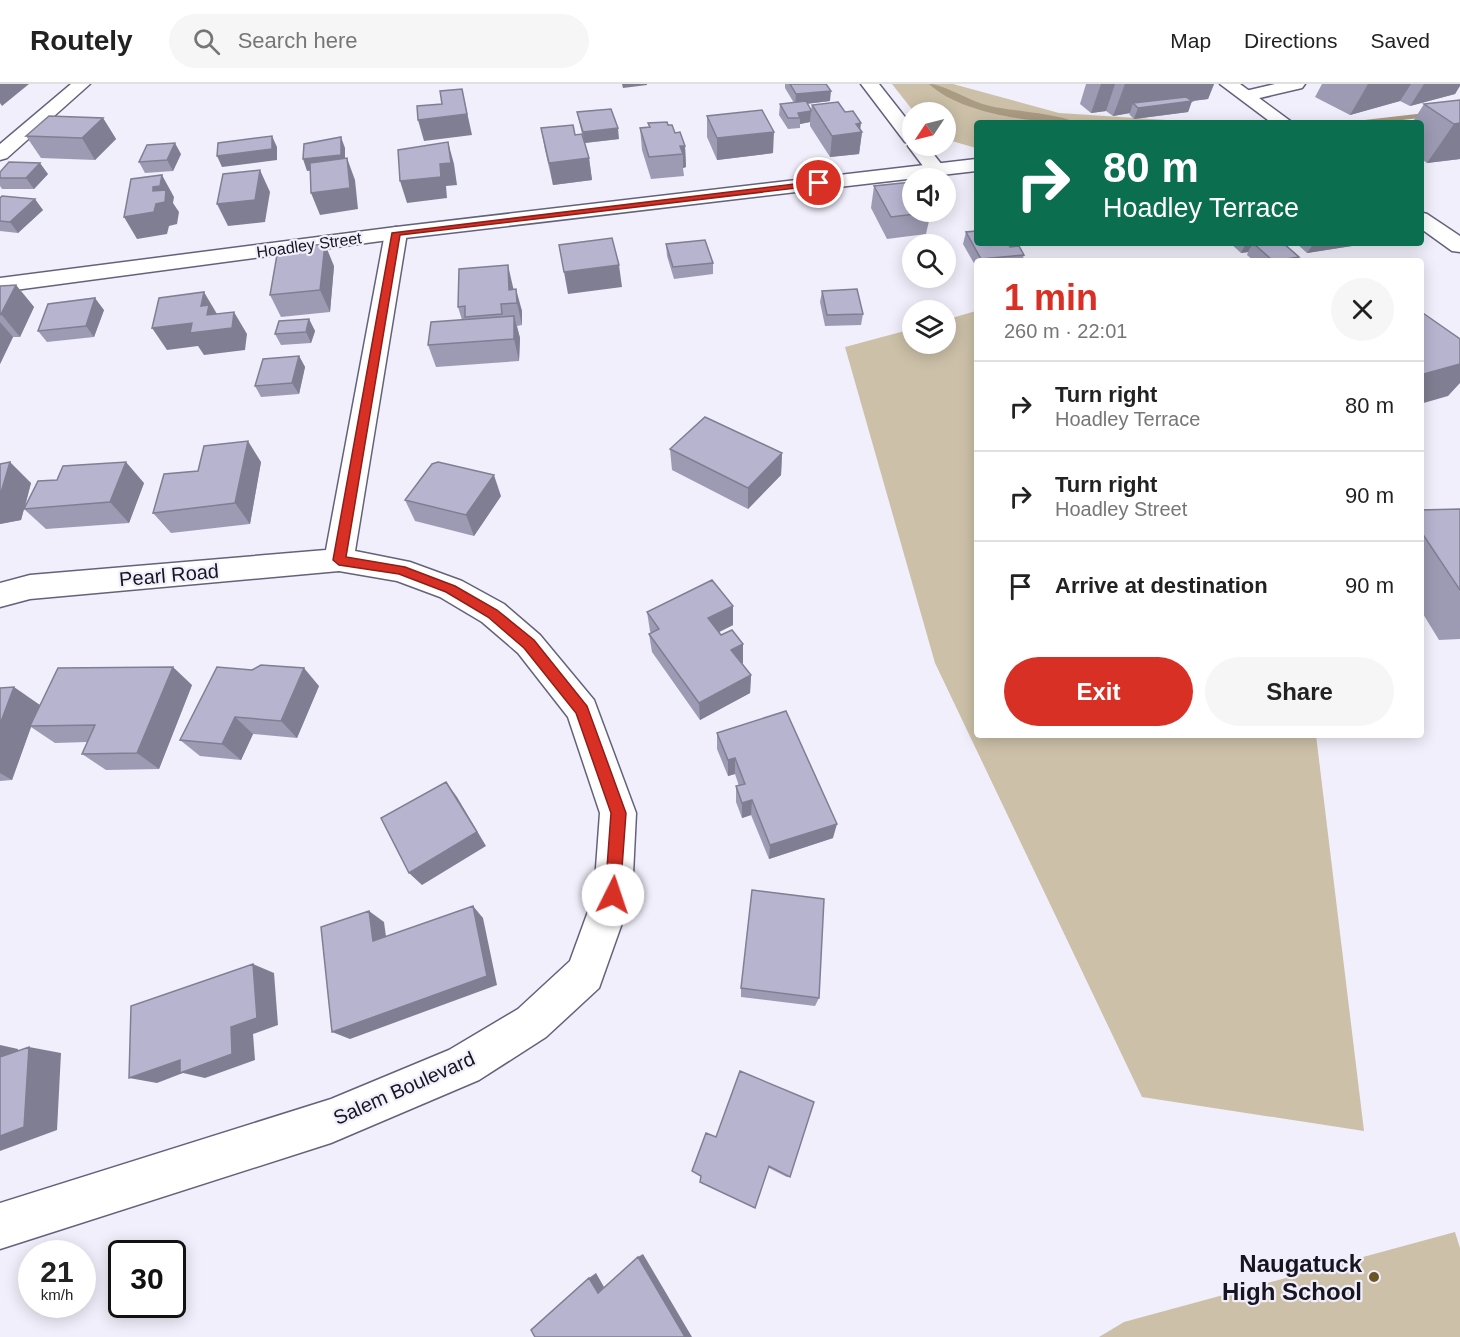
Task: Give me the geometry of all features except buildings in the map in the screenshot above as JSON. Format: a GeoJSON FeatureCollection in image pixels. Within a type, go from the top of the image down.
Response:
{"type":"FeatureCollection","features":[{"type":"Feature","properties":{"kind":"street"},"geometry":{"type":"LineString","coordinates":[[0,154],[81,84]]}},
{"type":"Feature","properties":{"kind":"street"},"geometry":{"type":"LineString","coordinates":[[870,84],[902,125]]}},
{"type":"Feature","properties":{"kind":"street"},"geometry":{"type":"LineString","coordinates":[[1229,84],[1280,120]]}},
{"type":"Feature","properties":{"kind":"street"},"geometry":{"type":"LineString","coordinates":[[1247,96],[1296,84]]}},
{"type":"Feature","properties":{"kind":"street"},"geometry":{"type":"LineString","coordinates":[[925,156],[934,168]]}},
{"type":"Feature","properties":{"kind":"street","name":"Hoadley Street"},"geometry":{"type":"LineString","coordinates":[[952,168],[974,165]]}},
{"type":"Feature","properties":{"kind":"street","name":"Hoadley Street"},"geometry":{"type":"LineString","coordinates":[[0,285],[396,233],[902,174]]}},
{"type":"Feature","properties":{"kind":"street"},"geometry":{"type":"LineString","coordinates":[[1424,222],[1460,246]]}},
{"type":"Feature","properties":{"kind":"street"},"geometry":{"type":"LineString","coordinates":[[339,560],[396,233]]}},
{"type":"Feature","properties":{"kind":"street","name":"Pearl Road"},"geometry":{"type":"LineString","coordinates":[[0,595],[30,587],[339,560]]}},
{"type":"Feature","properties":{"kind":"street","name":"Salem Boulevard"},"geometry":{"type":"LineString","coordinates":[[0,1226],[331,1121],[464,1065],[532,1023],[585,974],[613,895],[618,813],[582,710],[529,644],[493,613],[451,589],[400,570],[339,560]]}},
{"type":"Feature","properties":{"kind":"shaded area"},"geometry":{"type":"Polygon","coordinates":[[[892,84],[953,84],[1059,113],[1167,120],[974,120],[974,147],[956,142],[956,102],[906,102],[892,84]]]}},
{"type":"Feature","properties":{"kind":"shaded area"},"geometry":{"type":"Polygon","coordinates":[[[974,312],[974,738],[1316,738],[1364,1131],[1142,1097],[935,663],[845,347],[902,332],[902,354],[956,354],[956,317],[974,312]]]}},
{"type":"Feature","properties":{"kind":"shaded area","name":"Naugatuck High School"},"geometry":{"type":"Polygon","coordinates":[[[1455,1232],[1460,1248],[1460,1337],[1099,1337],[1124,1322],[1455,1232]]]}},
{"type":"Feature","properties":{"kind":"waterway"},"geometry":{"type":"LineString","coordinates":[[933,84],[947,94],[981,107],[1054,120]]}},
{"type":"Feature","properties":{"kind":"waterway"},"geometry":{"type":"LineString","coordinates":[[1382,120],[1460,111]]}},
{"type":"Feature","properties":{"kind":"place","name":"Naugatuck High School"},"geometry":{"type":"Point","coordinates":[1374,1277]}},
{"type":"Feature","properties":{"kind":"route"},"geometry":{"type":"LineString","coordinates":[[613,895],[618,813],[582,710],[529,644],[493,613],[451,589],[400,570],[339,560],[396,233],[819,183]]}}]}
